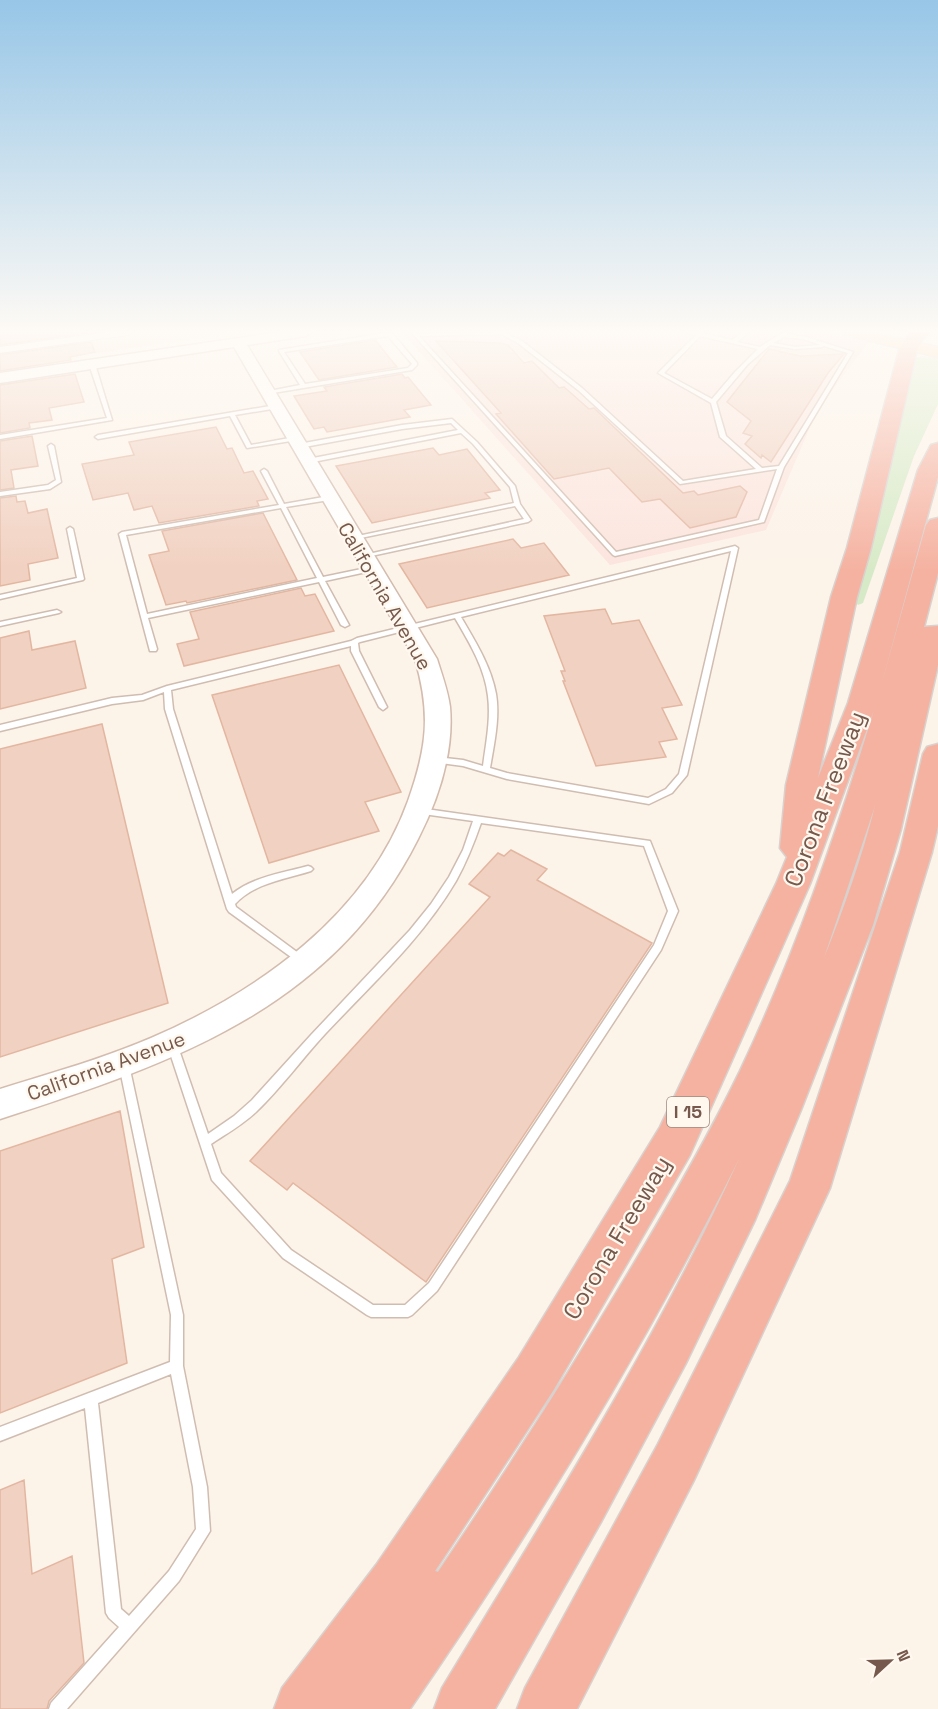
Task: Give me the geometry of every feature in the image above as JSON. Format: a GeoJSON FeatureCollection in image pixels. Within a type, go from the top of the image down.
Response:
{"type":"FeatureCollection","features":[{"type":"Feature","properties":{"kind":"highway"},"geometry":{"type":"LineString","coordinates":[[793,884],[801,785],[843,597],[859,548],[893,412]]}},
{"type":"Feature","properties":{"kind":"highway","name":"Corona Freeway"},"geometry":{"type":"LineString","coordinates":[[303,1709],[395,1584],[536,1374],[675,1141],[793,884],[862,703],[929,470],[938,449]]}},
{"type":"Feature","properties":{"kind":"highway"},"geometry":{"type":"LineString","coordinates":[[375,1709],[580,1402],[728,1138],[770,1049],[827,899],[885,726],[938,525]]}},
{"type":"Feature","properties":{"kind":"highway"},"geometry":{"type":"LineString","coordinates":[[464,1709],[583,1504],[669,1346],[740,1205],[777,1121],[858,914],[885,829],[938,613]]}},
{"type":"Feature","properties":{"kind":"highway"},"geometry":{"type":"LineString","coordinates":[[546,1709],[676,1462],[809,1188],[916,852],[938,754]]}},
{"type":"Feature","properties":{"kind":"highway"},"geometry":{"type":"LineString","coordinates":[[916,852],[938,813]]}},
{"type":"Feature","properties":{"kind":"highway"},"geometry":{"type":"LineString","coordinates":[[328,1709],[500,1524]]}},
{"type":"Feature","properties":{"kind":"main road","name":"California Avenue"},"geometry":{"type":"LineString","coordinates":[[0,1104],[123,1064],[172,1044],[231,1013],[304,962],[355,913],[383,878],[406,842],[419,811],[434,760],[438,701],[426,659],[278,412]]}},
{"type":"Feature","properties":{"kind":"lane"},"geometry":{"type":"LineString","coordinates":[[0,437],[110,419],[108,412]]}},
{"type":"Feature","properties":{"kind":"lane"},"geometry":{"type":"LineString","coordinates":[[98,436],[238,412]]}},
{"type":"Feature","properties":{"kind":"lane"},"geometry":{"type":"LineString","coordinates":[[485,412],[615,554],[762,522],[781,467],[815,412]]}},
{"type":"Feature","properties":{"kind":"lane"},"geometry":{"type":"LineString","coordinates":[[604,412],[682,483],[781,467]]}},
{"type":"Feature","properties":{"kind":"lane"},"geometry":{"type":"LineString","coordinates":[[716,412],[723,437],[760,470]]}},
{"type":"Feature","properties":{"kind":"lane"},"geometry":{"type":"LineString","coordinates":[[232,414],[249,447],[300,449],[461,431]]}},
{"type":"Feature","properties":{"kind":"lane"},"geometry":{"type":"LineString","coordinates":[[144,617],[321,580],[368,563],[528,520],[517,504],[513,487],[452,421],[402,427],[300,449]]}},
{"type":"Feature","properties":{"kind":"lane"},"geometry":{"type":"LineString","coordinates":[[0,494],[50,487],[59,481],[51,446]]}},
{"type":"Feature","properties":{"kind":"lane"},"geometry":{"type":"LineString","coordinates":[[264,471],[345,625]]}},
{"type":"Feature","properties":{"kind":"lane"},"geometry":{"type":"LineString","coordinates":[[153,649],[122,534],[329,498]]}},
{"type":"Feature","properties":{"kind":"lane"},"geometry":{"type":"LineString","coordinates":[[353,538],[517,504]]}},
{"type":"Feature","properties":{"kind":"lane"},"geometry":{"type":"LineString","coordinates":[[0,597],[81,579],[70,529]]}},
{"type":"Feature","properties":{"kind":"lane"},"geometry":{"type":"LineString","coordinates":[[0,728],[112,701],[143,697],[167,688],[354,644],[357,640],[735,548],[683,775],[669,791],[649,801],[517,778],[463,763],[434,760]]}},
{"type":"Feature","properties":{"kind":"lane"},"geometry":{"type":"LineString","coordinates":[[0,624],[57,612]]}},
{"type":"Feature","properties":{"kind":"lane"},"geometry":{"type":"LineString","coordinates":[[457,616],[476,649],[490,687],[493,721],[486,770]]}},
{"type":"Feature","properties":{"kind":"lane"},"geometry":{"type":"LineString","coordinates":[[354,644],[355,651],[383,707]]}},
{"type":"Feature","properties":{"kind":"lane"},"geometry":{"type":"LineString","coordinates":[[167,688],[169,709],[232,909],[304,962]]}},
{"type":"Feature","properties":{"kind":"lane"},"geometry":{"type":"LineString","coordinates":[[172,1044],[216,1176],[287,1254],[371,1311],[408,1311],[433,1287],[658,947],[673,911],[647,843],[419,811]]}},
{"type":"Feature","properties":{"kind":"lane"},"geometry":{"type":"LineString","coordinates":[[205,1142],[255,1106],[323,1029],[393,958],[446,886],[471,845],[478,819]]}},
{"type":"Feature","properties":{"kind":"lane"},"geometry":{"type":"LineString","coordinates":[[230,903],[235,894],[246,888],[308,869]]}},
{"type":"Feature","properties":{"kind":"lane"},"geometry":{"type":"LineString","coordinates":[[57,1709],[174,1576],[203,1531],[200,1487],[176,1366],[177,1315],[123,1064]]}},
{"type":"Feature","properties":{"kind":"lane"},"geometry":{"type":"LineString","coordinates":[[0,1434],[176,1366]]}},
{"type":"Feature","properties":{"kind":"lane"},"geometry":{"type":"LineString","coordinates":[[91,1398],[114,1613],[130,1626]]}},
{"type":"Feature","properties":{"kind":"shaded area"},"geometry":{"type":"Polygon","coordinates":[[[473,412],[819,412],[810,427],[766,530],[610,565],[473,412]]]}},
{"type":"Feature","properties":{"kind":"green space"},"geometry":{"type":"Polygon","coordinates":[[[902,412],[934,412],[914,456],[863,603],[858,605],[854,601],[902,412]]]}},
{"type":"Feature","properties":{"kind":"building"},"geometry":{"type":"Polygon","coordinates":[[[0,412],[50,412],[52,420],[29,423],[30,428],[0,433],[0,412]]]}},
{"type":"Feature","properties":{"kind":"building"},"geometry":{"type":"Polygon","coordinates":[[[304,412],[406,412],[410,417],[327,432],[324,427],[314,429],[304,412]]]}},
{"type":"Feature","properties":{"kind":"building"},"geometry":{"type":"Polygon","coordinates":[[[598,412],[683,493],[694,491],[698,495],[740,486],[747,492],[736,517],[690,528],[660,499],[642,502],[609,468],[554,479],[496,414],[598,412]]]}},
{"type":"Feature","properties":{"kind":"building"},"geometry":{"type":"Polygon","coordinates":[[[739,412],[803,412],[771,462],[762,455],[761,458],[745,444],[752,436],[743,433],[751,421],[739,412]]]}},
{"type":"Feature","properties":{"kind":"building"},"geometry":{"type":"Polygon","coordinates":[[[216,427],[227,449],[232,448],[244,473],[253,471],[268,499],[257,501],[259,506],[159,523],[152,506],[134,510],[128,493],[93,500],[82,464],[134,455],[129,442],[216,427]]]}},
{"type":"Feature","properties":{"kind":"building"},"geometry":{"type":"Polygon","coordinates":[[[32,436],[38,466],[11,470],[14,488],[0,490],[0,441],[32,436]]]}},
{"type":"Feature","properties":{"kind":"building"},"geometry":{"type":"Polygon","coordinates":[[[433,448],[439,455],[467,449],[500,490],[485,493],[490,498],[372,523],[336,466],[433,448]]]}},
{"type":"Feature","properties":{"kind":"building"},"geometry":{"type":"Polygon","coordinates":[[[16,496],[17,502],[25,501],[28,513],[47,509],[58,558],[28,564],[30,580],[0,586],[0,498],[16,496]]]}},
{"type":"Feature","properties":{"kind":"building"},"geometry":{"type":"Polygon","coordinates":[[[263,513],[297,580],[187,603],[186,601],[166,605],[149,555],[169,551],[162,531],[263,513]]]}},
{"type":"Feature","properties":{"kind":"building"},"geometry":{"type":"Polygon","coordinates":[[[513,539],[521,548],[544,543],[569,575],[427,608],[399,564],[513,539]]]}},
{"type":"Feature","properties":{"kind":"building"},"geometry":{"type":"Polygon","coordinates":[[[301,588],[305,596],[315,594],[334,631],[184,666],[177,644],[199,639],[190,612],[301,588]]]}},
{"type":"Feature","properties":{"kind":"building"},"geometry":{"type":"Polygon","coordinates":[[[605,609],[612,624],[639,620],[682,705],[662,708],[677,739],[659,742],[666,757],[596,766],[563,681],[565,681],[561,671],[565,671],[544,616],[605,609]]]}},
{"type":"Feature","properties":{"kind":"building"},"geometry":{"type":"Polygon","coordinates":[[[29,631],[32,650],[75,641],[86,688],[0,709],[0,638],[29,631]]]}},
{"type":"Feature","properties":{"kind":"building"},"geometry":{"type":"Polygon","coordinates":[[[339,665],[401,792],[365,802],[379,831],[269,863],[212,695],[339,665]]]}},
{"type":"Feature","properties":{"kind":"building"},"geometry":{"type":"Polygon","coordinates":[[[102,724],[168,1003],[0,1057],[0,749],[102,724]]]}},
{"type":"Feature","properties":{"kind":"building"},"geometry":{"type":"Polygon","coordinates":[[[511,850],[547,869],[537,880],[652,943],[426,1282],[293,1183],[287,1190],[250,1161],[490,897],[469,884],[498,853],[504,856],[511,850]]]}},
{"type":"Feature","properties":{"kind":"building"},"geometry":{"type":"Polygon","coordinates":[[[120,1111],[144,1247],[112,1259],[127,1363],[0,1413],[0,1151],[120,1111]]]}},
{"type":"Feature","properties":{"kind":"building"},"geometry":{"type":"Polygon","coordinates":[[[24,1480],[32,1574],[72,1556],[84,1663],[49,1701],[47,1709],[0,1709],[0,1490],[24,1480]]]}}]}
